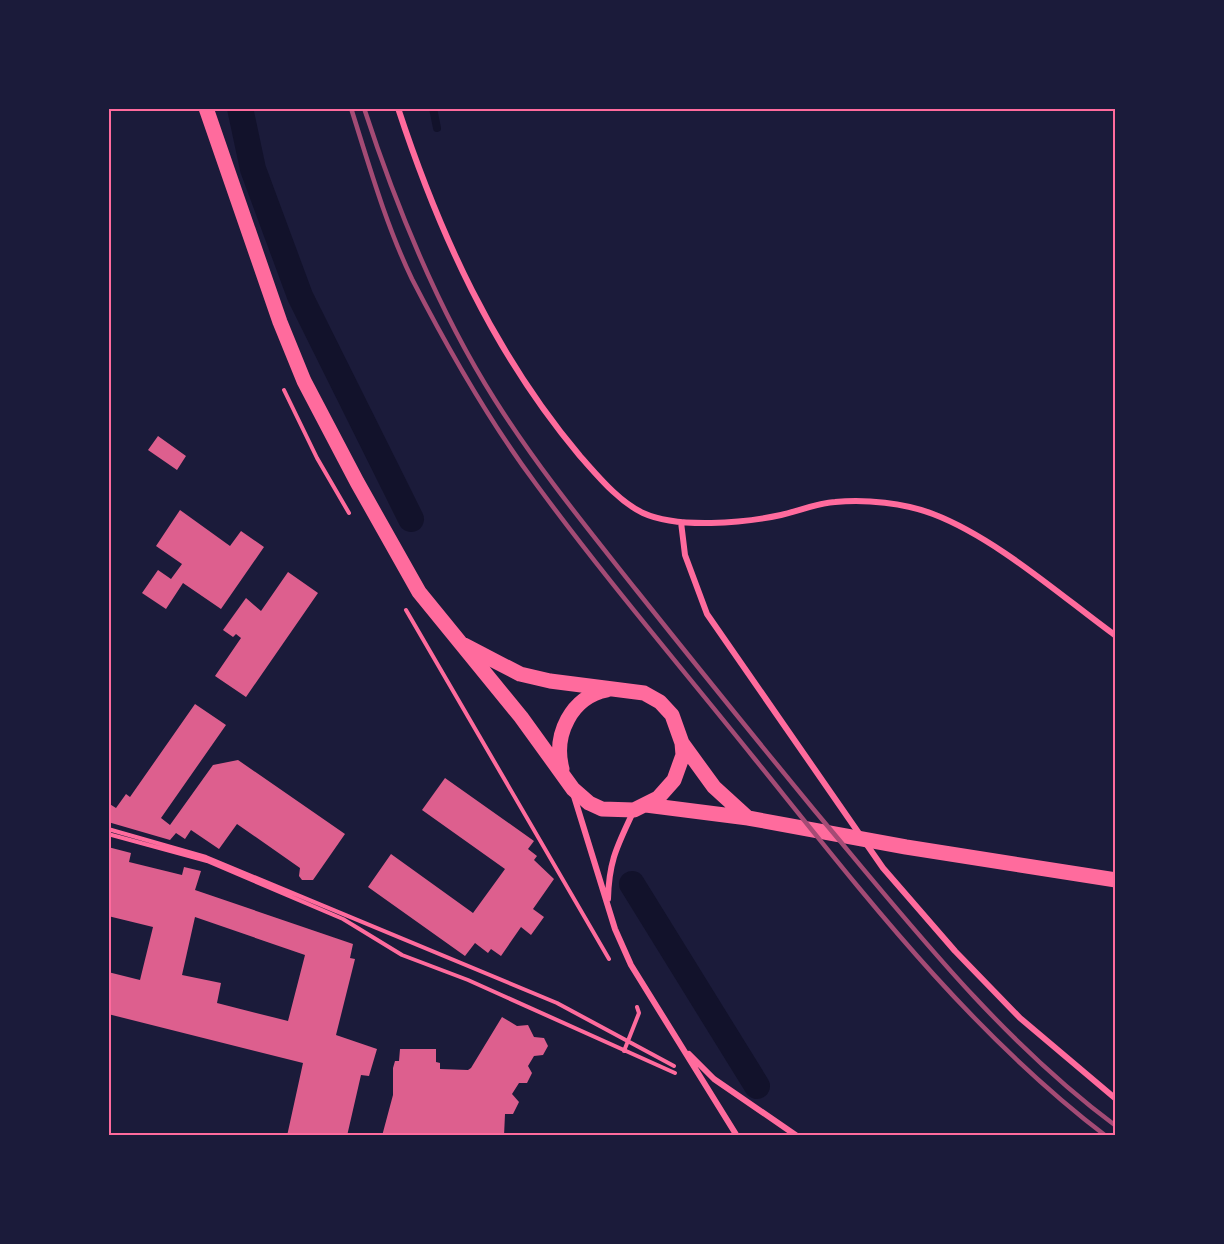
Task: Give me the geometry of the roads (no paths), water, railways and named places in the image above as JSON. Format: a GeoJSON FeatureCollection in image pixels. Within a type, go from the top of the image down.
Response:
{"type":"FeatureCollection","features":[{"type":"Feature","properties":{"kind":"main road"},"geometry":{"type":"LineString","coordinates":[[206,108],[280,322],[304,381],[357,482],[419,592],[436,615],[464,645],[573,789],[589,803],[602,809],[640,808],[748,818],[906,847],[1116,880]]}},
{"type":"Feature","properties":{"kind":"main road"},"geometry":{"type":"LineString","coordinates":[[464,645],[520,674],[550,681],[644,693],[660,702],[672,715],[682,742],[714,787],[748,818]]}},
{"type":"Feature","properties":{"kind":"main road"},"geometry":{"type":"LineString","coordinates":[[564,775],[559,754],[563,727],[581,703],[590,696],[613,689]]}},
{"type":"Feature","properties":{"kind":"main road"},"geometry":{"type":"LineString","coordinates":[[640,808],[665,792],[674,780],[683,754],[682,742]]}},
{"type":"Feature","properties":{"kind":"street"},"geometry":{"type":"LineString","coordinates":[[398,108],[420,174],[449,244],[486,321],[542,411],[605,484],[642,513],[681,522],[729,521],[779,515],[833,502],[883,502],[932,513],[981,537],[1116,636]]}},
{"type":"Feature","properties":{"kind":"street"},"geometry":{"type":"LineString","coordinates":[[681,522],[686,555],[707,614],[883,868],[955,951],[1020,1018],[1116,1099]]}},
{"type":"Feature","properties":{"kind":"street"},"geometry":{"type":"LineString","coordinates":[[573,789],[608,906],[631,965],[737,1136]]}},
{"type":"Feature","properties":{"kind":"street"},"geometry":{"type":"LineString","coordinates":[[608,906],[610,870],[616,846],[640,808]]}},
{"type":"Feature","properties":{"kind":"street"},"geometry":{"type":"LineString","coordinates":[[679,1042],[714,1079],[797,1136]]}},
{"type":"Feature","properties":{"kind":"waterway"},"geometry":{"type":"LineString","coordinates":[[240,108],[253,169],[300,296],[411,519]]}},
{"type":"Feature","properties":{"kind":"waterway"},"geometry":{"type":"LineString","coordinates":[[433,108],[437,128]]}},
{"type":"Feature","properties":{"kind":"waterway"},"geometry":{"type":"LineString","coordinates":[[632,884],[757,1086]]}},
{"type":"Feature","properties":{"kind":"railway"},"geometry":{"type":"LineString","coordinates":[[351,108],[386,216],[412,279],[470,384],[536,484],[643,622],[876,909],[962,1006],[1056,1095],[1106,1136]]}},
{"type":"Feature","properties":{"kind":"railway"},"geometry":{"type":"LineString","coordinates":[[364,108],[390,184],[437,295],[474,366],[511,425],[546,474],[600,545],[726,701],[920,937],[1033,1056],[1116,1126]]}}]}
